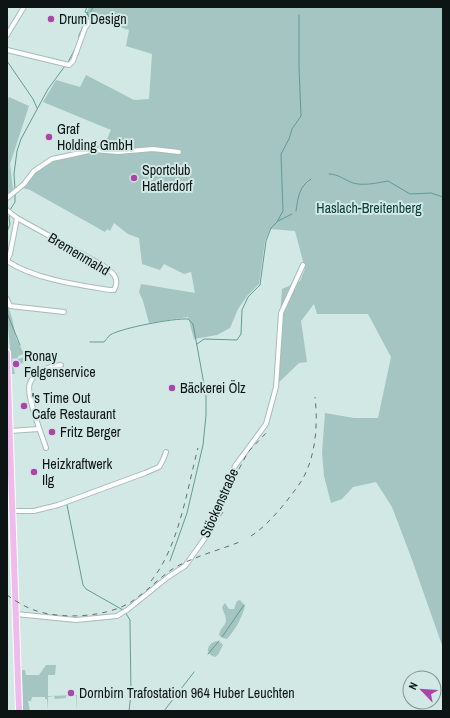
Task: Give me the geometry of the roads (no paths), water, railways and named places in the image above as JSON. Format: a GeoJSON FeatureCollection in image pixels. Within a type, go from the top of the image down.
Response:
{"type":"FeatureCollection","features":[{"type":"Feature","properties":{"kind":"main road"},"geometry":{"type":"LineString","coordinates":[[7,353],[18,711]]}},
{"type":"Feature","properties":{"kind":"street"},"geometry":{"type":"LineString","coordinates":[[7,35],[24,7]]}},
{"type":"Feature","properties":{"kind":"street"},"geometry":{"type":"LineString","coordinates":[[7,50],[68,65],[73,61],[85,28],[90,21]]}},
{"type":"Feature","properties":{"kind":"street"},"geometry":{"type":"LineString","coordinates":[[7,198],[41,166],[52,159],[94,150],[118,152],[153,149],[179,152]]}},
{"type":"Feature","properties":{"kind":"street","name":"Bremenmahd"},"geometry":{"type":"LineString","coordinates":[[7,210],[17,218],[114,273],[116,278],[116,287],[114,290],[57,280],[19,267],[7,260],[10,254],[17,218]]}},
{"type":"Feature","properties":{"kind":"street","name":"Stöckenstraße"},"geometry":{"type":"LineString","coordinates":[[16,614],[76,620],[117,616],[127,610],[168,577],[185,566],[205,538],[235,466],[266,424],[276,387],[281,313],[303,265]]}},
{"type":"Feature","properties":{"kind":"street"},"geometry":{"type":"LineString","coordinates":[[7,299],[10,306],[64,312]]}},
{"type":"Feature","properties":{"kind":"street"},"geometry":{"type":"LineString","coordinates":[[46,448],[29,394],[30,382],[32,378],[40,372],[61,365]]}},
{"type":"Feature","properties":{"kind":"street"},"geometry":{"type":"LineString","coordinates":[[10,431],[39,429]]}},
{"type":"Feature","properties":{"kind":"street"},"geometry":{"type":"LineString","coordinates":[[12,511],[34,511],[58,505],[145,473],[159,467],[166,452]]}},
{"type":"Feature","properties":{"kind":"waterway"},"geometry":{"type":"LineString","coordinates":[[85,22],[88,13],[85,12],[87,7]]}},
{"type":"Feature","properties":{"kind":"waterway"},"geometry":{"type":"LineString","coordinates":[[79,39],[79,35],[93,7]]}},
{"type":"Feature","properties":{"kind":"waterway"},"geometry":{"type":"LineString","coordinates":[[197,344],[204,339],[237,340],[241,334],[242,310],[248,297],[260,285],[266,241],[271,228],[277,222],[283,211],[281,154],[289,139],[292,129],[301,116],[299,15]]}},
{"type":"Feature","properties":{"kind":"waterway"},"geometry":{"type":"LineString","coordinates":[[67,64],[75,49]]}},
{"type":"Feature","properties":{"kind":"waterway"},"geometry":{"type":"LineString","coordinates":[[7,61],[33,99],[37,108]]}},
{"type":"Feature","properties":{"kind":"waterway"},"geometry":{"type":"LineString","coordinates":[[15,190],[14,174],[17,151],[21,139],[48,89],[65,66]]}},
{"type":"Feature","properties":{"kind":"waterway"},"geometry":{"type":"LineString","coordinates":[[329,174],[336,175],[357,184],[370,184],[388,181],[410,194],[431,193],[443,197]]}},
{"type":"Feature","properties":{"kind":"waterway"},"geometry":{"type":"LineString","coordinates":[[296,211],[298,197],[304,185],[311,179]]}},
{"type":"Feature","properties":{"kind":"waterway"},"geometry":{"type":"LineString","coordinates":[[10,210],[15,202],[15,193]]}},
{"type":"Feature","properties":{"kind":"waterway"},"geometry":{"type":"LineString","coordinates":[[7,232],[10,224],[10,213]]}},
{"type":"Feature","properties":{"kind":"waterway"},"geometry":{"type":"LineString","coordinates":[[278,221],[292,214]]}},
{"type":"Feature","properties":{"kind":"waterway"},"geometry":{"type":"LineString","coordinates":[[7,313],[20,345]]}},
{"type":"Feature","properties":{"kind":"waterway"},"geometry":{"type":"LineString","coordinates":[[90,342],[104,342],[110,335],[116,332],[160,322],[188,319],[193,324],[206,395],[206,415],[203,445],[187,513],[170,561]]}},
{"type":"Feature","properties":{"kind":"waterway"},"geometry":{"type":"LineString","coordinates":[[67,505],[83,585],[86,589],[123,610]]}},
{"type":"Feature","properties":{"kind":"waterway"},"geometry":{"type":"LineString","coordinates":[[222,637],[244,605]]}},
{"type":"Feature","properties":{"kind":"waterway"},"geometry":{"type":"LineString","coordinates":[[125,612],[130,620],[131,694],[129,711]]}},
{"type":"Feature","properties":{"kind":"waterway"},"geometry":{"type":"LineString","coordinates":[[208,654],[219,641]]}},
{"type":"Feature","properties":{"kind":"waterway"},"geometry":{"type":"LineString","coordinates":[[164,711],[194,672]]}},
{"type":"Feature","properties":{"kind":"railway"},"geometry":{"type":"LineString","coordinates":[[251,536],[265,525],[282,507],[307,471],[315,440],[315,397]]}},
{"type":"Feature","properties":{"kind":"railway"},"geometry":{"type":"LineString","coordinates":[[239,469],[248,452],[268,431]]}},
{"type":"Feature","properties":{"kind":"railway"},"geometry":{"type":"LineString","coordinates":[[151,581],[169,552],[181,517],[198,448]]}},
{"type":"Feature","properties":{"kind":"railway"},"geometry":{"type":"LineString","coordinates":[[209,533],[223,512]]}},
{"type":"Feature","properties":{"kind":"railway"},"geometry":{"type":"LineString","coordinates":[[7,595],[31,609],[42,613],[68,616],[95,614],[108,611],[131,602],[163,576],[182,564],[242,541]]}},
{"type":"Feature","properties":{"kind":"place","name":"Drum Design"},"geometry":{"type":"Point","coordinates":[51,19]}},
{"type":"Feature","properties":{"kind":"place","name":"Graf Holding GmbH"},"geometry":{"type":"Point","coordinates":[49,137]}},
{"type":"Feature","properties":{"kind":"place","name":"Sportclub Hatlerdorf"},"geometry":{"type":"Point","coordinates":[134,178]}},
{"type":"Feature","properties":{"kind":"place","name":"Ronay Felgenservice"},"geometry":{"type":"Point","coordinates":[16,364]}},
{"type":"Feature","properties":{"kind":"place","name":"Bäckerei Ölz"},"geometry":{"type":"Point","coordinates":[172,388]}},
{"type":"Feature","properties":{"kind":"place","name":"'s Time Out Cafe Restaurant"},"geometry":{"type":"Point","coordinates":[24,406]}},
{"type":"Feature","properties":{"kind":"place","name":"Fritz Berger"},"geometry":{"type":"Point","coordinates":[52,432]}},
{"type":"Feature","properties":{"kind":"place","name":"Heizkraftwerk Ilg"},"geometry":{"type":"Point","coordinates":[34,472]}},
{"type":"Feature","properties":{"kind":"place","name":"Dornbirn Trafostation 964 Huber Leuchten"},"geometry":{"type":"Point","coordinates":[71,693]}},
{"type":"Feature","properties":{"kind":"park label","name":"Haslach-Breitenberg"},"geometry":{"type":"Point","coordinates":[369,208]}}]}
